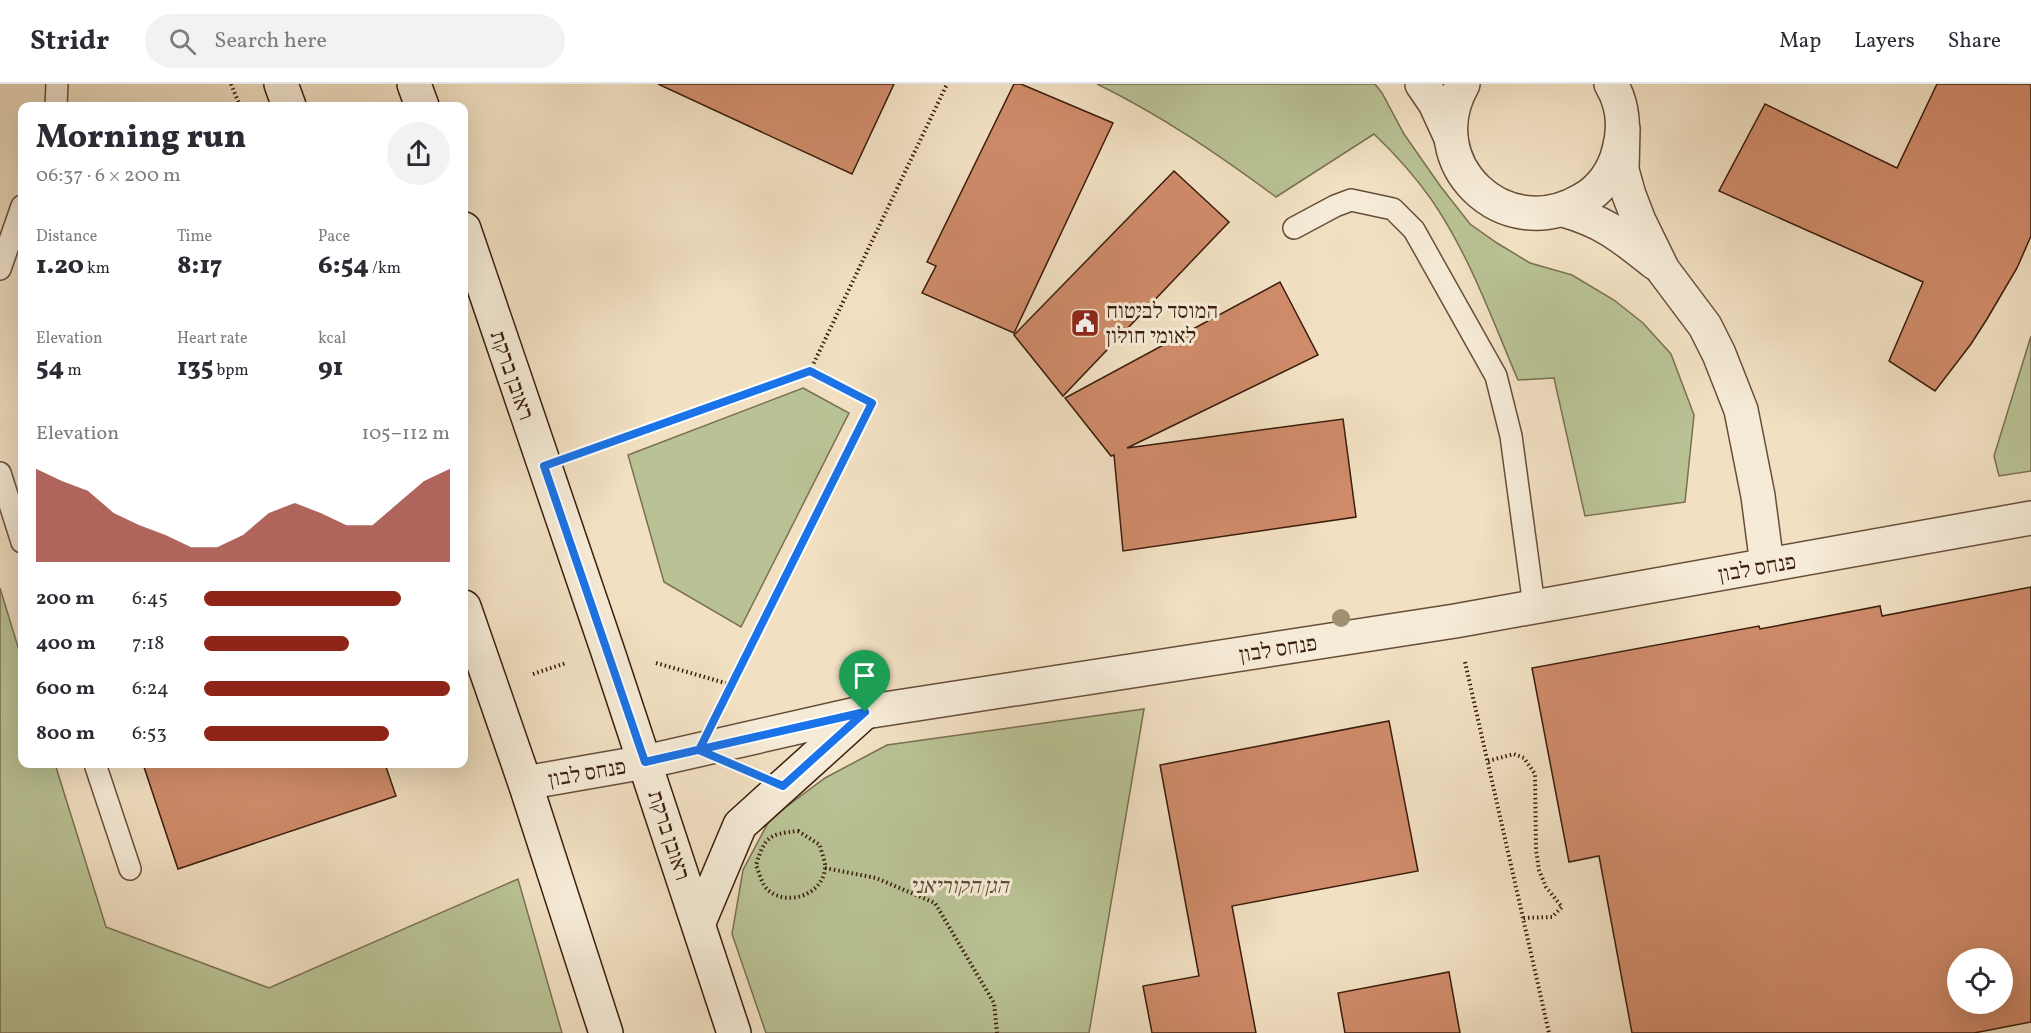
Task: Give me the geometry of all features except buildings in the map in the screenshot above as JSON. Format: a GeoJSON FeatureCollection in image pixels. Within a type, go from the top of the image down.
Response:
{"type":"FeatureCollection","features":[{"type":"Feature","properties":{"kind":"street"},"geometry":{"type":"LineString","coordinates":[[281,84],[288,102]]}},
{"type":"Feature","properties":{"kind":"street"},"geometry":{"type":"LineString","coordinates":[[414,84],[421,102]]}},
{"type":"Feature","properties":{"kind":"street"},"geometry":{"type":"LineString","coordinates":[[1422,84],[1448,129],[1460,167],[1467,179],[1486,198],[1497,205],[1523,213],[1536,214],[1563,210],[1587,197],[1607,178],[1619,154],[1617,100]]}},
{"type":"Feature","properties":{"kind":"street"},"geometry":{"type":"LineString","coordinates":[[1452,141],[1451,114],[1463,84]]}},
{"type":"Feature","properties":{"kind":"street"},"geometry":{"type":"LineString","coordinates":[[1617,100],[1625,183],[1639,221],[1664,270],[1705,326],[1731,382],[1748,438],[1760,505],[1767,565]]}},
{"type":"Feature","properties":{"kind":"street"},"geometry":{"type":"LineString","coordinates":[[1563,210],[1605,225],[1664,270]]}},
{"type":"Feature","properties":{"kind":"street","name":"ראובן ברקת"},"geometry":{"type":"LineString","coordinates":[[468,241],[699,922],[734,1033]]}},
{"type":"Feature","properties":{"kind":"street","name":"פנחס לבון"},"geometry":{"type":"LineString","coordinates":[[525,783],[645,762],[865,712],[1455,621],[2031,518]]}},
{"type":"Feature","properties":{"kind":"street"},"geometry":{"type":"LineString","coordinates":[[468,619],[525,783],[606,1033]]}},
{"type":"Feature","properties":{"kind":"street"},"geometry":{"type":"LineString","coordinates":[[699,922],[740,825],[865,712]]}},
{"type":"Feature","properties":{"kind":"lane"},"geometry":{"type":"LineString","coordinates":[[56,102],[57,84]]}},
{"type":"Feature","properties":{"kind":"lane"},"geometry":{"type":"LineString","coordinates":[[1294,228],[1351,200],[1393,209],[1414,230],[1496,376],[1511,436],[1534,606]]}},
{"type":"Feature","properties":{"kind":"lane"},"geometry":{"type":"LineString","coordinates":[[0,269],[18,217]]}},
{"type":"Feature","properties":{"kind":"lane"},"geometry":{"type":"LineString","coordinates":[[0,473],[18,529]]}},
{"type":"Feature","properties":{"kind":"lane"},"geometry":{"type":"LineString","coordinates":[[96,768],[130,869]]}},
{"type":"Feature","properties":{"kind":"path"},"geometry":{"type":"LineString","coordinates":[[231,84],[238,102]]}},
{"type":"Feature","properties":{"kind":"path"},"geometry":{"type":"LineString","coordinates":[[544,466],[810,371],[947,84]]}},
{"type":"Feature","properties":{"kind":"path"},"geometry":{"type":"LineString","coordinates":[[699,750],[872,403],[810,371]]}},
{"type":"Feature","properties":{"kind":"path"},"geometry":{"type":"LineString","coordinates":[[1455,621],[1548,1033]]}},
{"type":"Feature","properties":{"kind":"path"},"geometry":{"type":"LineString","coordinates":[[1488,761],[1514,754],[1524,758],[1535,774],[1536,850],[1539,870],[1545,887],[1562,907],[1552,917],[1523,918]]}},
{"type":"Feature","properties":{"kind":"path"},"geometry":{"type":"LineString","coordinates":[[798,831],[820,845],[825,868],[819,884],[803,897],[785,899],[767,890],[756,865],[762,844],[777,833],[798,831]]}},
{"type":"Feature","properties":{"kind":"path"},"geometry":{"type":"LineString","coordinates":[[825,868],[876,878],[935,903],[994,1003],[997,1033]]}},
{"type":"Feature","properties":{"kind":"green space"},"geometry":{"type":"Polygon","coordinates":[[[1097,84],[1375,84],[1404,134],[1470,224],[1530,263],[1572,275],[1614,300],[1643,323],[1671,354],[1694,415],[1685,502],[1585,516],[1554,378],[1518,380],[1479,287],[1445,220],[1411,173],[1374,134],[1276,197],[1189,136],[1097,84]]]}},
{"type":"Feature","properties":{"kind":"green space"},"geometry":{"type":"Polygon","coordinates":[[[2031,336],[2031,471],[1999,476],[1994,456],[2031,336]]]}},
{"type":"Feature","properties":{"kind":"green space"},"geometry":{"type":"Polygon","coordinates":[[[803,388],[849,413],[741,627],[664,582],[628,455],[803,388]]]}},
{"type":"Feature","properties":{"kind":"green space"},"geometry":{"type":"Polygon","coordinates":[[[0,588],[18,647],[18,768],[56,768],[106,927],[269,988],[518,879],[562,1033],[0,1033],[0,588]]]}},
{"type":"Feature","properties":{"kind":"green space","name":"הגן הקוריאני"},"geometry":{"type":"Polygon","coordinates":[[[1144,709],[1089,1033],[766,1033],[732,934],[743,870],[770,819],[825,778],[887,745],[1144,709]]]}},
{"type":"Feature","properties":{"kind":"place","name":"המוסד לביטוח לאומי חולון"},"geometry":{"type":"Point","coordinates":[1085,323]}},
{"type":"Feature","properties":{"kind":"route"},"geometry":{"type":"LineString","coordinates":[[865,712],[699,750],[645,762],[544,466],[810,371],[872,403],[699,750],[783,786],[865,712]]}}]}
